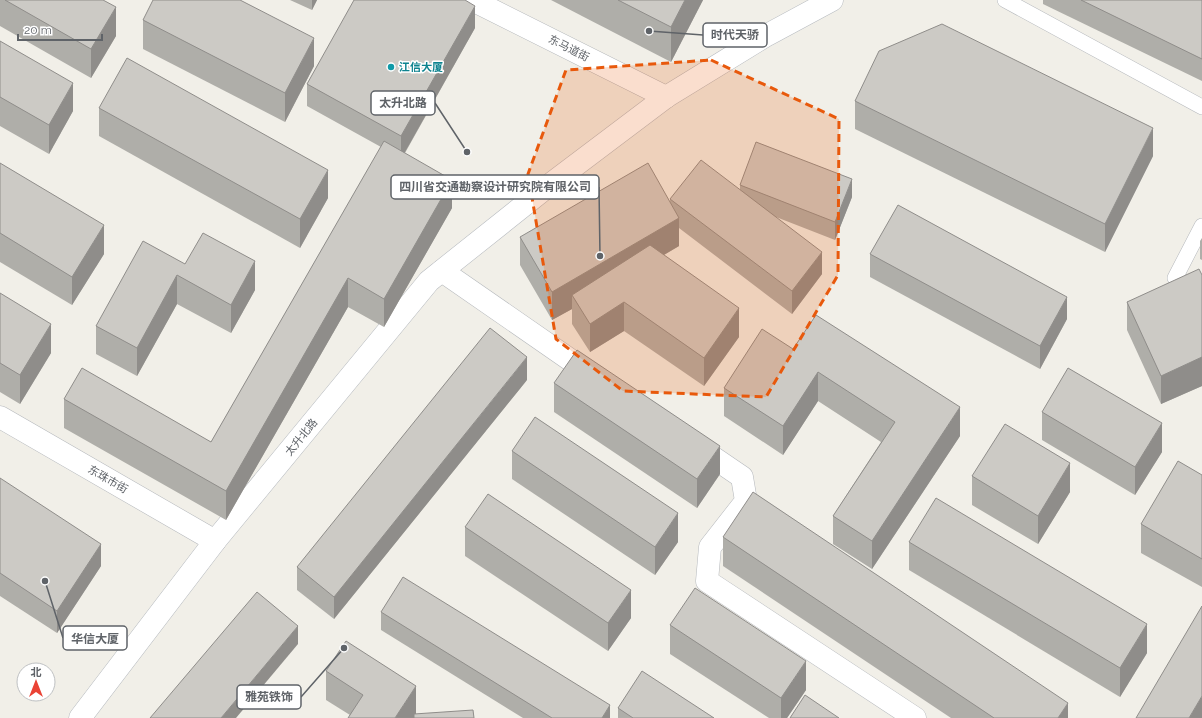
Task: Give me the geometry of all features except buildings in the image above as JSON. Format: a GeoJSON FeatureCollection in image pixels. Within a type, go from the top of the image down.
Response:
{"type":"FeatureCollection","features":[{"type":"Feature","properties":{"kind":"street","name":"东马道街"},"geometry":{"type":"LineString","coordinates":[[472,0],[666,97]]}},
{"type":"Feature","properties":{"kind":"street","name":"太升北路"},"geometry":{"type":"LineString","coordinates":[[80,718],[215,541],[429,281],[552,183],[666,97],[767,35],[832,0]]}},
{"type":"Feature","properties":{"kind":"street"},"geometry":{"type":"LineString","coordinates":[[442,271],[611,387]]}},
{"type":"Feature","properties":{"kind":"street","name":"东珠市街"},"geometry":{"type":"LineString","coordinates":[[0,417],[215,541]]}},
{"type":"Feature","properties":{"kind":"street"},"geometry":{"type":"LineString","coordinates":[[676,432],[742,477],[746,501],[710,547],[707,581],[915,718]]}},
{"type":"Feature","properties":{"kind":"lane"},"geometry":{"type":"LineString","coordinates":[[1005,0],[1202,108]]}},
{"type":"Feature","properties":{"kind":"lane"},"geometry":{"type":"LineString","coordinates":[[1202,226],[1175,278],[1202,291]]}},
{"type":"Feature","properties":{"kind":"highlighted area"},"geometry":{"type":"Polygon","coordinates":[[[711,60],[839,119],[838,275],[766,397],[623,391],[556,339],[528,174],[566,70],[711,60]]]}},
{"type":"Feature","properties":{"kind":"place","name":"时代天骄"},"geometry":{"type":"Point","coordinates":[649,31]}},
{"type":"Feature","properties":{"kind":"place","name":"江信大厦"},"geometry":{"type":"Point","coordinates":[391,67]}},
{"type":"Feature","properties":{"kind":"place","name":"太升北路"},"geometry":{"type":"Point","coordinates":[467,152]}},
{"type":"Feature","properties":{"kind":"place","name":"四川省交通勘察设计研究院有限公司"},"geometry":{"type":"Point","coordinates":[600,256]}},
{"type":"Feature","properties":{"kind":"place","name":"华信大厦"},"geometry":{"type":"Point","coordinates":[45,581]}},
{"type":"Feature","properties":{"kind":"place","name":"雅苑铁饰"},"geometry":{"type":"Point","coordinates":[344,648]}}]}
